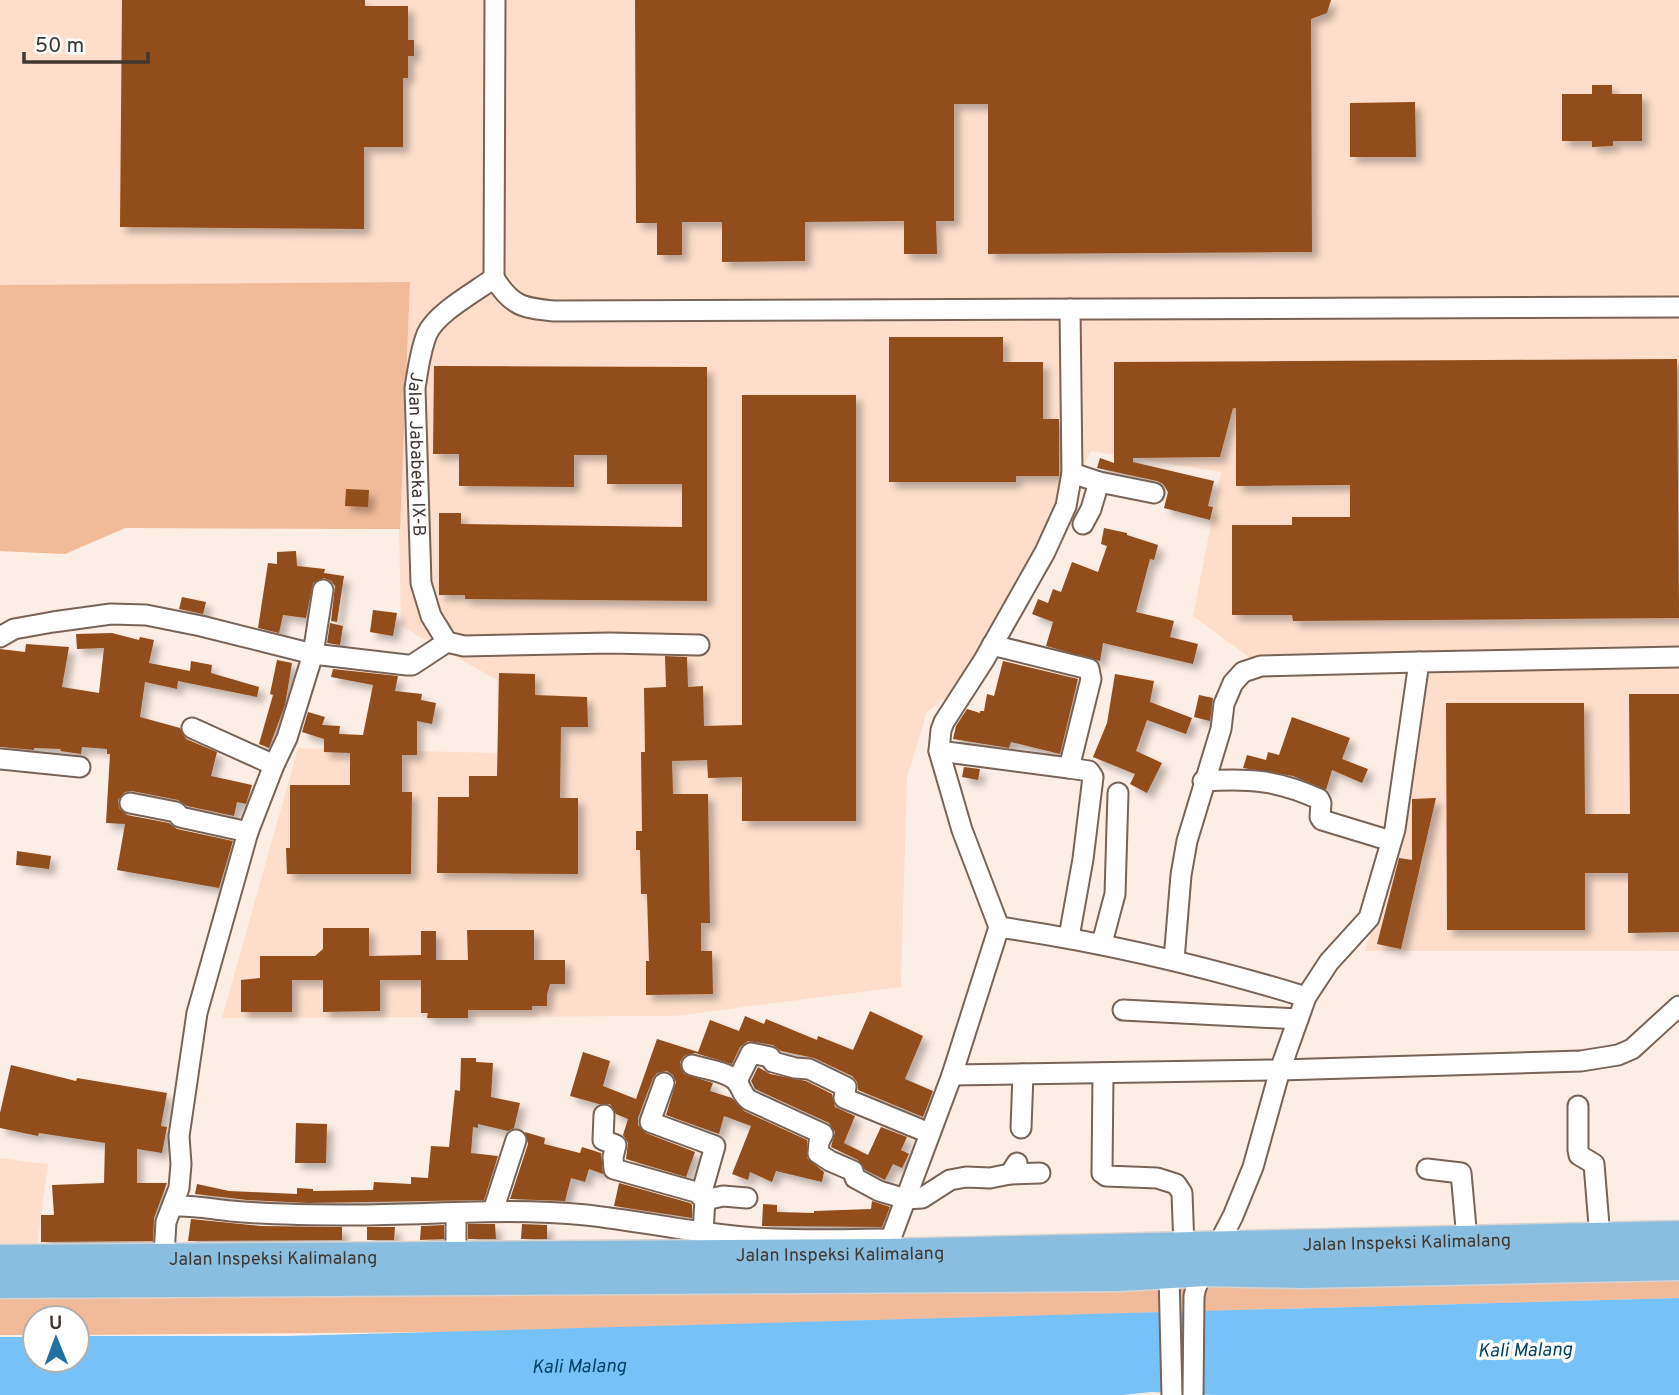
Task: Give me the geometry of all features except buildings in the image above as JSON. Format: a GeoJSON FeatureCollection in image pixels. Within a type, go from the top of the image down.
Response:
{"type":"FeatureCollection","features":[{"type":"Feature","properties":{"kind":"main road","name":"Jalan Inspeksi Kalimalang"},"geometry":{"type":"LineString","coordinates":[[0,1260],[163,1270],[1168,1283],[1205,1271],[1302,1273],[1600,1238],[1679,1236]]}},
{"type":"Feature","properties":{"kind":"main road","name":"Jalan Inspeksi Kalimalang"},"geometry":{"type":"LineString","coordinates":[[0,1283],[163,1270],[456,1257],[638,1256],[889,1246],[1184,1247],[1205,1271]]}},
{"type":"Feature","properties":{"kind":"main road","name":"Jalan Inspeksi Kalimalang"},"geometry":{"type":"LineString","coordinates":[[1468,1255],[1679,1265]]}},
{"type":"Feature","properties":{"kind":"street"},"geometry":{"type":"LineString","coordinates":[[495,0],[494,278],[514,303],[534,309],[1679,307]]}},
{"type":"Feature","properties":{"kind":"street","name":"Jalan Jababeka IX-B"},"geometry":{"type":"LineString","coordinates":[[447,642],[431,617],[421,583],[415,388],[419,359],[428,332],[438,319],[494,278]]}},
{"type":"Feature","properties":{"kind":"street"},"geometry":{"type":"LineString","coordinates":[[173,1206],[197,1205],[229,1211],[278,1214],[494,1211],[586,1215],[774,1240],[889,1246],[952,1075],[999,927],[966,842],[939,751],[941,730],[1058,528],[1071,489],[1070,309]]}},
{"type":"Feature","properties":{"kind":"street"},"geometry":{"type":"LineString","coordinates":[[1072,473],[1099,482],[1154,493]]}},
{"type":"Feature","properties":{"kind":"street"},"geometry":{"type":"LineString","coordinates":[[1083,524],[1091,509],[1099,482]]}},
{"type":"Feature","properties":{"kind":"street"},"geometry":{"type":"LineString","coordinates":[[163,1270],[168,1213],[180,1188],[179,1136],[197,1013],[248,832],[287,738],[313,654],[323,590]]}},
{"type":"Feature","properties":{"kind":"street"},"geometry":{"type":"LineString","coordinates":[[0,637],[14,629],[111,614],[146,615],[313,654],[407,665],[412,665],[447,642],[464,646],[610,643],[699,645]]}},
{"type":"Feature","properties":{"kind":"street"},"geometry":{"type":"LineString","coordinates":[[992,645],[1089,669],[1091,679],[1069,768]]}},
{"type":"Feature","properties":{"kind":"street"},"geometry":{"type":"LineString","coordinates":[[1174,960],[1181,876],[1191,821],[1221,729],[1224,704],[1233,683],[1242,673],[1261,666],[1679,657]]}},
{"type":"Feature","properties":{"kind":"street"},"geometry":{"type":"LineString","coordinates":[[1193,1395],[1205,1271],[1233,1216],[1253,1167],[1280,1070],[1306,997],[1329,962],[1369,918],[1391,841],[1404,774],[1419,662]]}},
{"type":"Feature","properties":{"kind":"street"},"geometry":{"type":"LineString","coordinates":[[192,729],[274,765]]}},
{"type":"Feature","properties":{"kind":"street"},"geometry":{"type":"LineString","coordinates":[[939,751],[1089,771],[1093,777],[1083,859],[1069,937]]}},
{"type":"Feature","properties":{"kind":"street"},"geometry":{"type":"LineString","coordinates":[[0,759],[80,767]]}},
{"type":"Feature","properties":{"kind":"street"},"geometry":{"type":"LineString","coordinates":[[1203,781],[1246,778],[1279,784],[1319,799],[1322,820],[1391,841]]}},
{"type":"Feature","properties":{"kind":"street"},"geometry":{"type":"LineString","coordinates":[[1102,943],[1115,894],[1118,793]]}},
{"type":"Feature","properties":{"kind":"street"},"geometry":{"type":"LineString","coordinates":[[130,803],[176,812],[180,817],[248,832]]}},
{"type":"Feature","properties":{"kind":"street"},"geometry":{"type":"LineString","coordinates":[[999,927],[1102,943],[1220,971],[1306,997]]}},
{"type":"Feature","properties":{"kind":"street"},"geometry":{"type":"LineString","coordinates":[[952,1075],[1280,1070],[1581,1061],[1618,1055],[1632,1049],[1679,1006]]}},
{"type":"Feature","properties":{"kind":"street"},"geometry":{"type":"LineString","coordinates":[[1123,1010],[1298,1019]]}},
{"type":"Feature","properties":{"kind":"street"},"geometry":{"type":"LineString","coordinates":[[929,1133],[844,1098],[846,1087],[809,1069],[796,1069],[773,1062],[770,1057],[751,1053],[737,1081],[741,1094],[749,1100],[823,1133],[818,1153],[853,1171],[855,1178],[879,1191],[906,1199],[922,1198],[950,1180],[966,1177],[990,1178],[1014,1169],[1040,1173]]}},
{"type":"Feature","properties":{"kind":"street"},"geometry":{"type":"LineString","coordinates":[[692,1065],[737,1081]]}},
{"type":"Feature","properties":{"kind":"street"},"geometry":{"type":"LineString","coordinates":[[1103,1073],[1102,1173],[1106,1176],[1157,1178],[1176,1184],[1182,1193],[1184,1247]]}},
{"type":"Feature","properties":{"kind":"street"},"geometry":{"type":"LineString","coordinates":[[1021,1128],[1023,1074]]}},
{"type":"Feature","properties":{"kind":"street"},"geometry":{"type":"LineString","coordinates":[[664,1083],[650,1122],[715,1146],[704,1188],[703,1232]]}},
{"type":"Feature","properties":{"kind":"street"},"geometry":{"type":"LineString","coordinates":[[1578,1106],[1578,1150],[1579,1155],[1594,1164],[1600,1238]]}},
{"type":"Feature","properties":{"kind":"street"},"geometry":{"type":"LineString","coordinates":[[604,1115],[603,1140],[616,1145],[612,1157],[614,1169],[696,1192],[705,1200]]}},
{"type":"Feature","properties":{"kind":"street"},"geometry":{"type":"LineString","coordinates":[[494,1211],[516,1140]]}},
{"type":"Feature","properties":{"kind":"street"},"geometry":{"type":"LineString","coordinates":[[1427,1169],[1461,1173],[1468,1255]]}},
{"type":"Feature","properties":{"kind":"street"},"geometry":{"type":"LineString","coordinates":[[705,1200],[723,1196],[747,1198]]}},
{"type":"Feature","properties":{"kind":"street"},"geometry":{"type":"LineString","coordinates":[[456,1213],[456,1257]]}},
{"type":"Feature","properties":{"kind":"street"},"geometry":{"type":"LineString","coordinates":[[638,1256],[639,1224]]}},
{"type":"Feature","properties":{"kind":"street"},"geometry":{"type":"LineString","coordinates":[[1168,1283],[1171,1395]]}},
{"type":"Feature","properties":{"kind":"shaded area"},"geometry":{"type":"Polygon","coordinates":[[[0,0],[1679,0],[1679,951],[1365,951],[1406,807],[1427,669],[1272,674],[1193,616],[1221,472],[1091,451],[974,676],[927,712],[907,777],[901,987],[674,1016],[222,1018],[298,748],[498,753],[497,680],[401,626],[399,529],[125,528],[65,554],[0,551],[0,0]]]}},
{"type":"Feature","properties":{"kind":"shaded area"},"geometry":{"type":"Polygon","coordinates":[[[410,282],[400,529],[125,528],[65,554],[0,551],[0,285],[410,282]]]}},
{"type":"Feature","properties":{"kind":"shaded area"},"geometry":{"type":"Polygon","coordinates":[[[0,1158],[48,1164],[37,1248],[0,1249],[0,1158]]]}},
{"type":"Feature","properties":{"kind":"shaded area"},"geometry":{"type":"Polygon","coordinates":[[[1679,1265],[1679,1298],[450,1332],[91,1335],[91,1304],[21,1304],[21,1335],[0,1335],[0,1283],[1679,1265]]]}},
{"type":"Feature","properties":{"kind":"water"},"geometry":{"type":"Polygon","coordinates":[[[1679,1298],[1679,1395],[1214,1395],[1151,1392],[1122,1395],[0,1395],[0,1337],[21,1337],[21,1374],[91,1374],[91,1336],[286,1336],[1679,1298]]]}},
{"type":"Feature","properties":{"kind":"waterway","name":"Kali Malang"},"geometry":{"type":"LineString","coordinates":[[462,1367],[790,1362]]}},
{"type":"Feature","properties":{"kind":"waterway","name":"Kali Malang"},"geometry":{"type":"LineString","coordinates":[[0,1375],[184,1372]]}}]}
